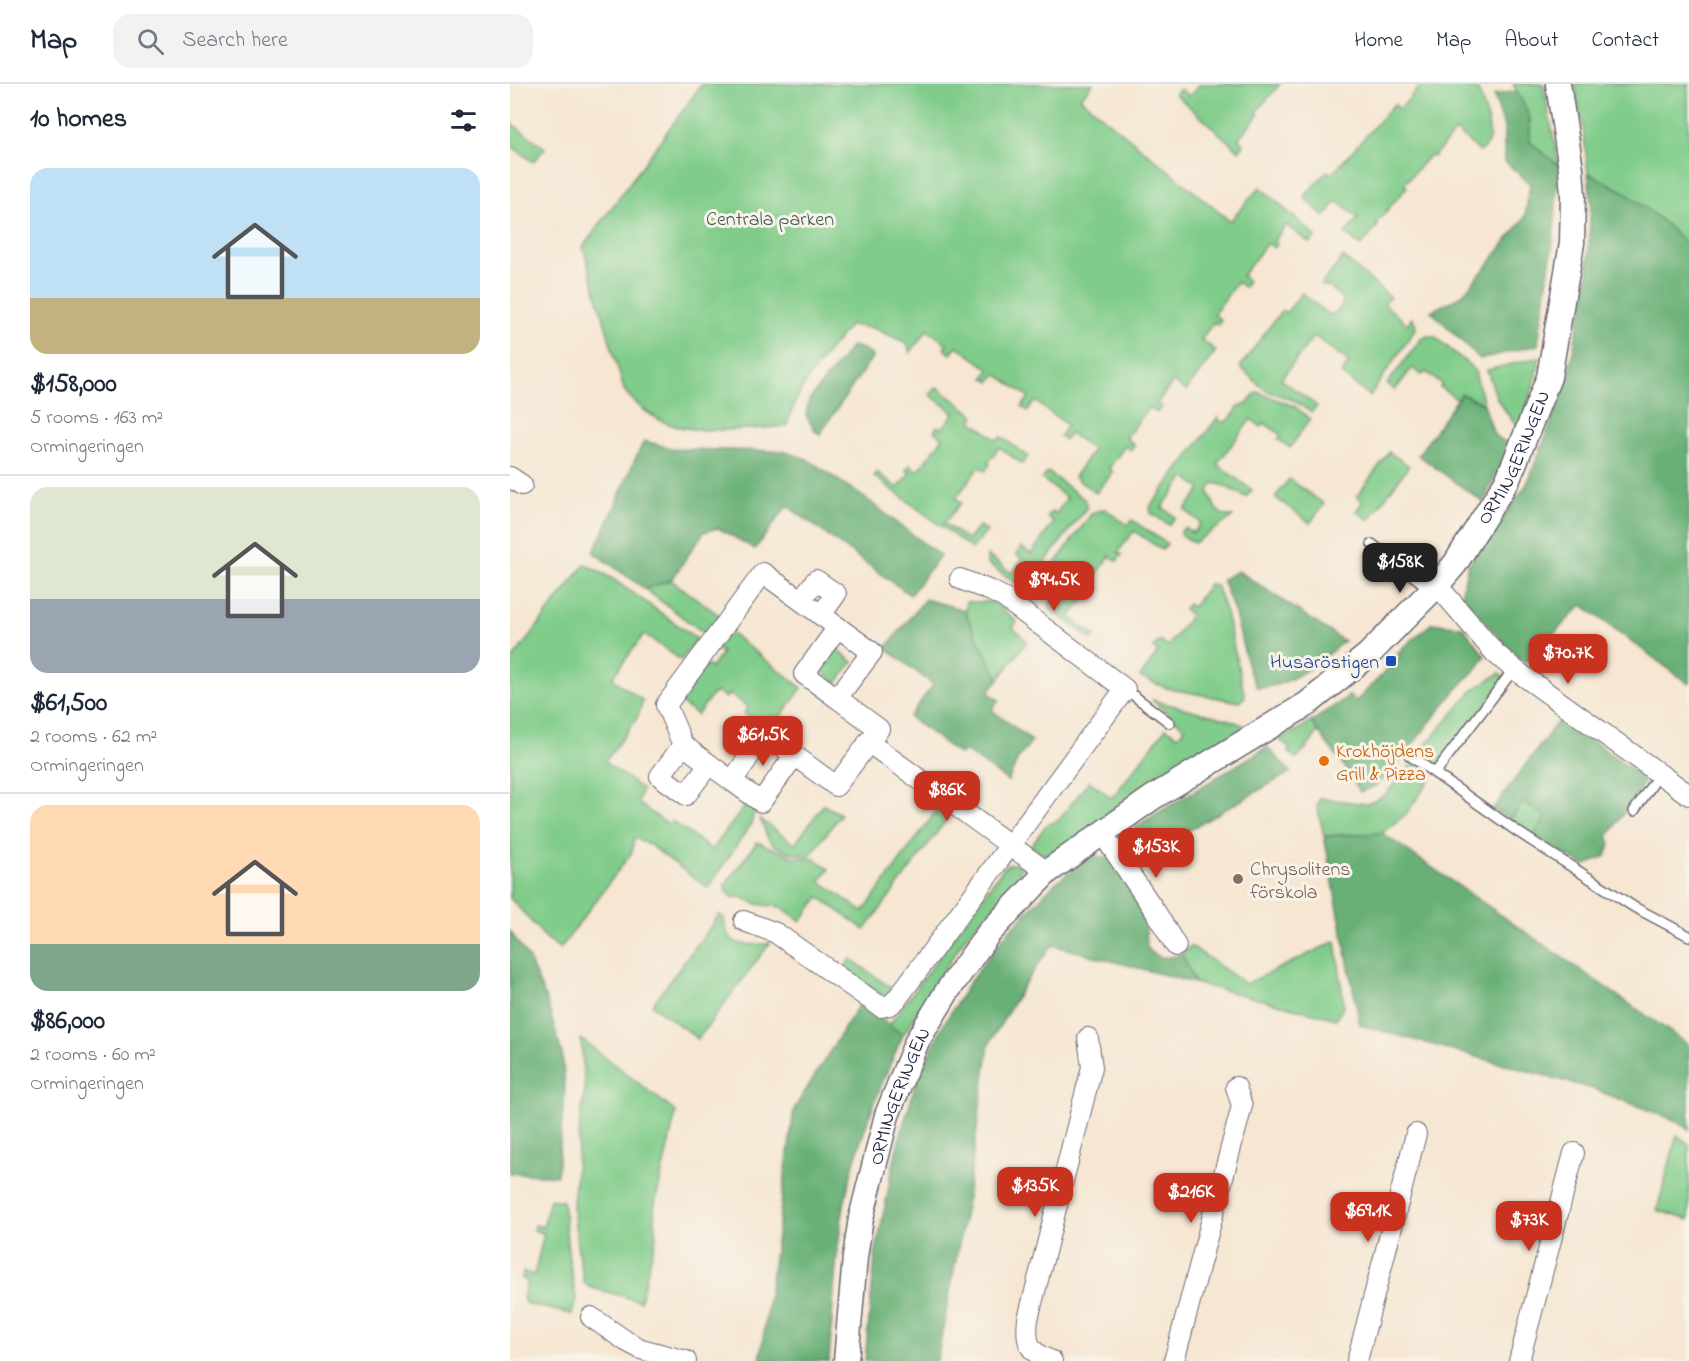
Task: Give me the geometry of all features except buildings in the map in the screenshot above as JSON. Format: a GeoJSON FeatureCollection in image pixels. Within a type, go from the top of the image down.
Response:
{"type":"FeatureCollection","features":[{"type":"Feature","properties":{"kind":"street","name":"ORMINGERINGEN"},"geometry":{"type":"LineString","coordinates":[[846,1361],[852,1284],[861,1218],[887,1115],[918,1041],[948,990],[988,934],[1047,872],[1152,798],[1315,698],[1369,654],[1435,588],[1455,564],[1508,479],[1549,377],[1572,243],[1572,177],[1558,84]]}},
{"type":"Feature","properties":{"kind":"street"},"geometry":{"type":"LineString","coordinates":[[794,756],[761,802],[683,745],[666,705],[763,573],[872,652],[837,698]]}},
{"type":"Feature","properties":{"kind":"street"},"geometry":{"type":"LineString","coordinates":[[744,921],[776,933],[881,1007],[885,1007],[896,1000],[1125,688],[1003,597],[960,579]]}},
{"type":"Feature","properties":{"kind":"street"},"geometry":{"type":"LineString","coordinates":[[1435,588],[1495,653],[1514,669],[1689,795]]}},
{"type":"Feature","properties":{"kind":"street"},"geometry":{"type":"LineString","coordinates":[[732,781],[765,734],[836,786],[879,729],[804,674],[838,627]]}},
{"type":"Feature","properties":{"kind":"street"},"geometry":{"type":"LineString","coordinates":[[868,742],[1047,872]]}},
{"type":"Feature","properties":{"kind":"street"},"geometry":{"type":"LineString","coordinates":[[683,745],[660,776],[686,795],[709,764]]}},
{"type":"Feature","properties":{"kind":"street"},"geometry":{"type":"LineString","coordinates":[[1102,833],[1176,946]]}},
{"type":"Feature","properties":{"kind":"street"},"geometry":{"type":"LineString","coordinates":[[1052,1361],[1040,1357],[1031,1349],[1027,1331],[1028,1319],[1092,1067],[1088,1038]]}},
{"type":"Feature","properties":{"kind":"street"},"geometry":{"type":"LineString","coordinates":[[1174,1361],[1242,1106],[1236,1086]]}},
{"type":"Feature","properties":{"kind":"street"},"geometry":{"type":"LineString","coordinates":[[1357,1361],[1416,1134]]}},
{"type":"Feature","properties":{"kind":"street"},"geometry":{"type":"LineString","coordinates":[[1519,1361],[1575,1154]]}},
{"type":"Feature","properties":{"kind":"street"},"geometry":{"type":"LineString","coordinates":[[591,1317],[641,1349],[686,1361]]}},
{"type":"Feature","properties":{"kind":"lane"},"geometry":{"type":"LineString","coordinates":[[1372,544],[1435,588]]}},
{"type":"Feature","properties":{"kind":"lane"},"geometry":{"type":"LineString","coordinates":[[1435,773],[1514,669]]}},
{"type":"Feature","properties":{"kind":"lane"},"geometry":{"type":"LineString","coordinates":[[1125,688],[1170,723]]}},
{"type":"Feature","properties":{"kind":"lane"},"geometry":{"type":"LineString","coordinates":[[1409,755],[1518,832],[1634,907],[1689,936]]}},
{"type":"Feature","properties":{"kind":"lane"},"geometry":{"type":"LineString","coordinates":[[1634,811],[1660,773]]}},
{"type":"Feature","properties":{"kind":"green space","name":"Centrala parken"},"geometry":{"type":"Polygon","coordinates":[[[702,84],[1093,84],[1080,98],[1230,221],[1260,187],[1316,236],[1310,243],[1286,225],[1274,241],[1277,244],[1274,248],[1267,243],[1242,276],[1248,282],[1244,287],[1237,282],[1214,314],[1221,320],[1218,325],[1214,322],[1201,339],[1216,351],[1186,391],[1173,382],[1157,403],[1162,407],[1157,413],[1149,407],[1126,438],[1134,445],[1131,450],[1125,446],[1109,468],[1113,472],[1096,493],[1074,477],[1093,450],[1070,433],[1065,440],[1060,436],[1067,425],[1035,401],[1028,411],[1022,407],[1029,397],[996,374],[990,382],[984,378],[989,369],[957,346],[951,354],[944,349],[947,344],[927,330],[910,353],[907,343],[873,328],[850,325],[804,385],[787,426],[727,430],[681,427],[669,424],[650,414],[624,390],[583,247],[702,84]]]}},
{"type":"Feature","properties":{"kind":"green space"},"geometry":{"type":"Polygon","coordinates":[[[1200,84],[1280,84],[1257,111],[1259,114],[1238,139],[1244,145],[1239,151],[1175,94],[1180,89],[1189,96],[1200,84]]]}},
{"type":"Feature","properties":{"kind":"green space"},"geometry":{"type":"Polygon","coordinates":[[[1422,84],[1464,84],[1470,89],[1475,84],[1487,120],[1490,134],[1488,142],[1480,152],[1456,131],[1404,184],[1407,187],[1376,223],[1378,226],[1361,246],[1345,234],[1358,218],[1337,201],[1324,217],[1304,197],[1327,171],[1332,174],[1394,104],[1400,109],[1422,84]]]}},
{"type":"Feature","properties":{"kind":"green space"},"geometry":{"type":"Polygon","coordinates":[[[1513,84],[1543,84],[1559,166],[1530,142],[1530,118],[1513,84]]]}},
{"type":"Feature","properties":{"kind":"green space"},"geometry":{"type":"Polygon","coordinates":[[[1574,84],[1688,84],[1689,246],[1661,220],[1623,191],[1588,173],[1583,126],[1574,84]]]}},
{"type":"Feature","properties":{"kind":"green space"},"geometry":{"type":"Polygon","coordinates":[[[1516,91],[1528,116],[1530,142],[1559,166],[1553,242],[1538,345],[1480,359],[1431,311],[1461,296],[1525,217],[1530,184],[1504,161],[1504,127],[1494,95],[1516,91]]]}},
{"type":"Feature","properties":{"kind":"green space"},"geometry":{"type":"Polygon","coordinates":[[[510,122],[545,148],[533,162],[510,145],[510,122]]]}},
{"type":"Feature","properties":{"kind":"green space"},"geometry":{"type":"Polygon","coordinates":[[[1588,173],[1623,191],[1661,220],[1689,246],[1689,684],[1582,605],[1525,663],[1508,648],[1461,595],[1468,565],[1527,484],[1567,382],[1587,280],[1591,202],[1588,173]]]}},
{"type":"Feature","properties":{"kind":"green space"},"geometry":{"type":"Polygon","coordinates":[[[1343,257],[1390,297],[1384,304],[1407,324],[1412,318],[1416,328],[1370,396],[1341,374],[1349,362],[1314,336],[1281,379],[1317,406],[1311,412],[1293,400],[1265,390],[1240,367],[1282,310],[1286,313],[1302,293],[1329,315],[1342,306],[1342,299],[1330,287],[1321,285],[1343,257]]]}},
{"type":"Feature","properties":{"kind":"green space"},"geometry":{"type":"Polygon","coordinates":[[[1434,336],[1474,369],[1484,404],[1462,394],[1458,400],[1440,387],[1442,384],[1426,372],[1422,375],[1412,368],[1395,390],[1387,384],[1422,338],[1434,336]]]}},
{"type":"Feature","properties":{"kind":"green space"},"geometry":{"type":"Polygon","coordinates":[[[852,346],[863,349],[873,356],[820,434],[815,431],[806,415],[809,400],[852,346]]]}},
{"type":"Feature","properties":{"kind":"green space"},"geometry":{"type":"Polygon","coordinates":[[[1540,357],[1532,391],[1518,429],[1497,399],[1487,370],[1540,357]]]}},
{"type":"Feature","properties":{"kind":"green space"},"geometry":{"type":"Polygon","coordinates":[[[937,387],[975,416],[972,421],[997,440],[1001,437],[1028,456],[1022,464],[999,447],[988,462],[990,464],[985,471],[979,467],[956,498],[961,503],[944,523],[968,540],[979,526],[987,531],[972,549],[874,476],[877,472],[898,488],[910,473],[906,470],[910,465],[918,471],[943,438],[934,431],[937,426],[942,429],[954,413],[930,395],[937,387]]]}},
{"type":"Feature","properties":{"kind":"green space"},"geometry":{"type":"Polygon","coordinates":[[[1257,392],[1294,406],[1310,419],[1290,448],[1278,439],[1281,435],[1264,423],[1261,427],[1251,419],[1217,464],[1252,490],[1246,497],[1214,483],[1209,493],[1216,509],[1223,515],[1233,517],[1194,543],[1181,534],[1181,531],[1185,528],[1193,533],[1201,523],[1185,510],[1201,489],[1185,477],[1162,507],[1175,517],[1169,525],[1151,513],[1150,507],[1218,417],[1224,423],[1238,407],[1247,404],[1257,392]]]}},
{"type":"Feature","properties":{"kind":"green space"},"geometry":{"type":"Polygon","coordinates":[[[1461,394],[1484,404],[1494,435],[1511,446],[1483,502],[1418,455],[1461,394]]]}},
{"type":"Feature","properties":{"kind":"green space"},"geometry":{"type":"Polygon","coordinates":[[[644,441],[675,449],[783,451],[807,459],[868,500],[940,556],[910,595],[787,506],[755,549],[718,528],[704,532],[671,580],[645,589],[593,552],[644,441]]]}},
{"type":"Feature","properties":{"kind":"green space"},"geometry":{"type":"Polygon","coordinates":[[[1389,452],[1409,466],[1369,520],[1356,511],[1363,501],[1357,496],[1389,452]]]}},
{"type":"Feature","properties":{"kind":"green space"},"geometry":{"type":"Polygon","coordinates":[[[1048,472],[1085,500],[1087,507],[1026,587],[1022,587],[987,563],[987,555],[1012,573],[1022,559],[1016,554],[1021,547],[1031,554],[1054,522],[1047,517],[1052,511],[1056,514],[1067,498],[1042,479],[1048,472]]]}},
{"type":"Feature","properties":{"kind":"green space"},"geometry":{"type":"Polygon","coordinates":[[[1289,479],[1324,504],[1310,523],[1275,497],[1289,479]]]}},
{"type":"Feature","properties":{"kind":"green space"},"geometry":{"type":"Polygon","coordinates":[[[1105,509],[1128,525],[1132,520],[1167,544],[1162,550],[1134,531],[1118,552],[1122,555],[1117,561],[1110,556],[1088,587],[1095,593],[1089,600],[1085,598],[1070,617],[1095,636],[1092,640],[1049,608],[1053,599],[1046,593],[1055,582],[1046,576],[1092,513],[1105,509]]]}},
{"type":"Feature","properties":{"kind":"green space"},"geometry":{"type":"Polygon","coordinates":[[[585,564],[613,579],[697,639],[681,660],[644,634],[612,678],[643,701],[637,718],[605,762],[642,789],[638,803],[669,825],[672,821],[712,850],[747,803],[755,809],[751,824],[708,888],[647,843],[634,838],[632,852],[560,949],[545,937],[510,898],[510,662],[585,564]]]}},
{"type":"Feature","properties":{"kind":"green space"},"geometry":{"type":"Polygon","coordinates":[[[1238,571],[1344,641],[1312,666],[1285,682],[1257,688],[1249,671],[1235,614],[1222,579],[1238,571]]]}},
{"type":"Feature","properties":{"kind":"green space"},"geometry":{"type":"Polygon","coordinates":[[[671,580],[723,618],[709,637],[645,589],[671,580]]]}},
{"type":"Feature","properties":{"kind":"green space"},"geometry":{"type":"Polygon","coordinates":[[[1209,584],[1216,585],[1226,613],[1245,697],[1239,702],[1166,688],[1140,677],[1158,652],[1153,648],[1159,641],[1168,646],[1191,615],[1184,609],[1188,604],[1193,607],[1209,584]]]}},
{"type":"Feature","properties":{"kind":"green space"},"geometry":{"type":"Polygon","coordinates":[[[925,599],[964,610],[999,679],[988,692],[999,700],[992,710],[1032,741],[1018,759],[1008,781],[964,750],[960,755],[909,717],[933,685],[886,648],[925,599]]]}},
{"type":"Feature","properties":{"kind":"green space"},"geometry":{"type":"Polygon","coordinates":[[[966,602],[993,602],[1017,622],[1013,628],[1027,641],[999,679],[972,630],[968,620],[966,602]]]}},
{"type":"Feature","properties":{"kind":"green space"},"geometry":{"type":"Polygon","coordinates":[[[1432,623],[1463,627],[1485,656],[1393,769],[1375,786],[1360,792],[1344,766],[1311,722],[1349,696],[1356,701],[1400,657],[1397,653],[1432,623]]]}},
{"type":"Feature","properties":{"kind":"green space"},"geometry":{"type":"Polygon","coordinates":[[[727,630],[802,688],[775,724],[756,721],[744,713],[748,707],[729,694],[726,698],[717,692],[712,695],[697,715],[673,697],[706,665],[711,668],[722,653],[714,647],[727,630]]]}},
{"type":"Feature","properties":{"kind":"green space"},"geometry":{"type":"Polygon","coordinates":[[[834,647],[853,662],[837,683],[818,669],[834,647]]]}},
{"type":"Feature","properties":{"kind":"green space"},"geometry":{"type":"Polygon","coordinates":[[[1500,673],[1506,680],[1439,768],[1417,755],[1474,689],[1500,673]]]}},
{"type":"Feature","properties":{"kind":"green space"},"geometry":{"type":"Polygon","coordinates":[[[1152,700],[1230,720],[1247,727],[1056,855],[1041,853],[1031,846],[1046,825],[1059,820],[1089,781],[1112,798],[1166,728],[1178,736],[1185,728],[1152,700]]]}},
{"type":"Feature","properties":{"kind":"green space"},"geometry":{"type":"Polygon","coordinates":[[[1561,717],[1639,775],[1644,783],[1608,836],[1610,844],[1606,856],[1584,866],[1534,835],[1546,817],[1524,802],[1510,820],[1493,809],[1561,717]]]}},
{"type":"Feature","properties":{"kind":"green space"},"geometry":{"type":"Polygon","coordinates":[[[1311,722],[1318,730],[1297,759],[1288,752],[1290,747],[1279,740],[1311,722]]]}},
{"type":"Feature","properties":{"kind":"green space"},"geometry":{"type":"Polygon","coordinates":[[[1267,747],[1291,772],[1140,858],[1129,845],[1130,835],[1138,825],[1267,747]]]}},
{"type":"Feature","properties":{"kind":"green space"},"geometry":{"type":"Polygon","coordinates":[[[1412,764],[1432,777],[1406,814],[1382,833],[1324,836],[1317,805],[1320,798],[1367,804],[1384,796],[1412,764]]]}},
{"type":"Feature","properties":{"kind":"green space"},"geometry":{"type":"Polygon","coordinates":[[[1523,801],[1547,817],[1534,835],[1510,820],[1523,801]]]}},
{"type":"Feature","properties":{"kind":"green space"},"geometry":{"type":"Polygon","coordinates":[[[823,805],[841,814],[810,856],[793,853],[770,842],[760,819],[795,844],[823,805]]]}},
{"type":"Feature","properties":{"kind":"green space"},"geometry":{"type":"Polygon","coordinates":[[[939,807],[950,815],[865,930],[819,897],[801,921],[781,907],[757,904],[741,897],[734,898],[724,886],[757,842],[794,857],[815,859],[829,869],[820,881],[863,912],[939,807]]]}},
{"type":"Feature","properties":{"kind":"green space"},"geometry":{"type":"Polygon","coordinates":[[[1382,833],[1689,1045],[1689,1130],[1677,1121],[1593,1089],[1360,1025],[1324,836],[1382,833]]]}},
{"type":"Feature","properties":{"kind":"green space"},"geometry":{"type":"Polygon","coordinates":[[[1089,856],[1108,857],[1145,914],[1147,948],[1155,955],[1163,957],[1182,954],[1195,983],[1052,945],[1025,983],[989,1044],[966,1206],[937,1361],[865,1361],[875,1256],[896,1151],[917,1079],[942,1027],[969,983],[1006,934],[1053,885],[1089,856]]]}},
{"type":"Feature","properties":{"kind":"green space"},"geometry":{"type":"Polygon","coordinates":[[[1016,863],[1021,868],[1017,881],[964,939],[903,1035],[889,1025],[1005,866],[1016,863]]]}},
{"type":"Feature","properties":{"kind":"green space"},"geometry":{"type":"Polygon","coordinates":[[[719,915],[724,918],[725,928],[733,940],[746,945],[770,943],[698,1039],[652,1005],[719,915]]]}},
{"type":"Feature","properties":{"kind":"green space"},"geometry":{"type":"Polygon","coordinates":[[[510,931],[529,959],[547,1002],[562,1054],[565,1088],[557,1176],[510,1173],[510,931]]]}},
{"type":"Feature","properties":{"kind":"green space"},"geometry":{"type":"Polygon","coordinates":[[[1336,941],[1344,1006],[1336,1019],[1195,983],[1182,954],[1191,946],[1246,984],[1336,941]]]}},
{"type":"Feature","properties":{"kind":"green space"},"geometry":{"type":"Polygon","coordinates":[[[851,959],[893,989],[885,996],[879,993],[845,967],[851,959]]]}},
{"type":"Feature","properties":{"kind":"green space"},"geometry":{"type":"Polygon","coordinates":[[[860,1003],[903,1035],[869,1118],[854,1162],[844,1205],[838,1244],[829,1361],[760,1361],[794,1109],[860,1003]]]}},
{"type":"Feature","properties":{"kind":"green space"},"geometry":{"type":"Polygon","coordinates":[[[581,1039],[676,1112],[654,1208],[656,1238],[640,1301],[589,1287],[584,1282],[573,1206],[585,1089],[581,1039]]]}},
{"type":"Feature","properties":{"kind":"green space"},"geometry":{"type":"Polygon","coordinates":[[[1677,1135],[1689,1144],[1689,1220],[1657,1210],[1677,1135]]]}},
{"type":"Feature","properties":{"kind":"green space"},"geometry":{"type":"Polygon","coordinates":[[[550,1199],[563,1201],[576,1298],[572,1314],[526,1304],[523,1299],[527,1280],[522,1279],[523,1272],[534,1275],[544,1234],[534,1230],[535,1225],[543,1227],[550,1199]]]}},
{"type":"Feature","properties":{"kind":"place","name":"Husaröstigen"},"geometry":{"type":"Point","coordinates":[1391,661]}},
{"type":"Feature","properties":{"kind":"place","name":"Krokhöjdens Grill & Pizza"},"geometry":{"type":"Point","coordinates":[1324,761]}},
{"type":"Feature","properties":{"kind":"place","name":"Chrysolitens förskola"},"geometry":{"type":"Point","coordinates":[1238,879]}}]}
